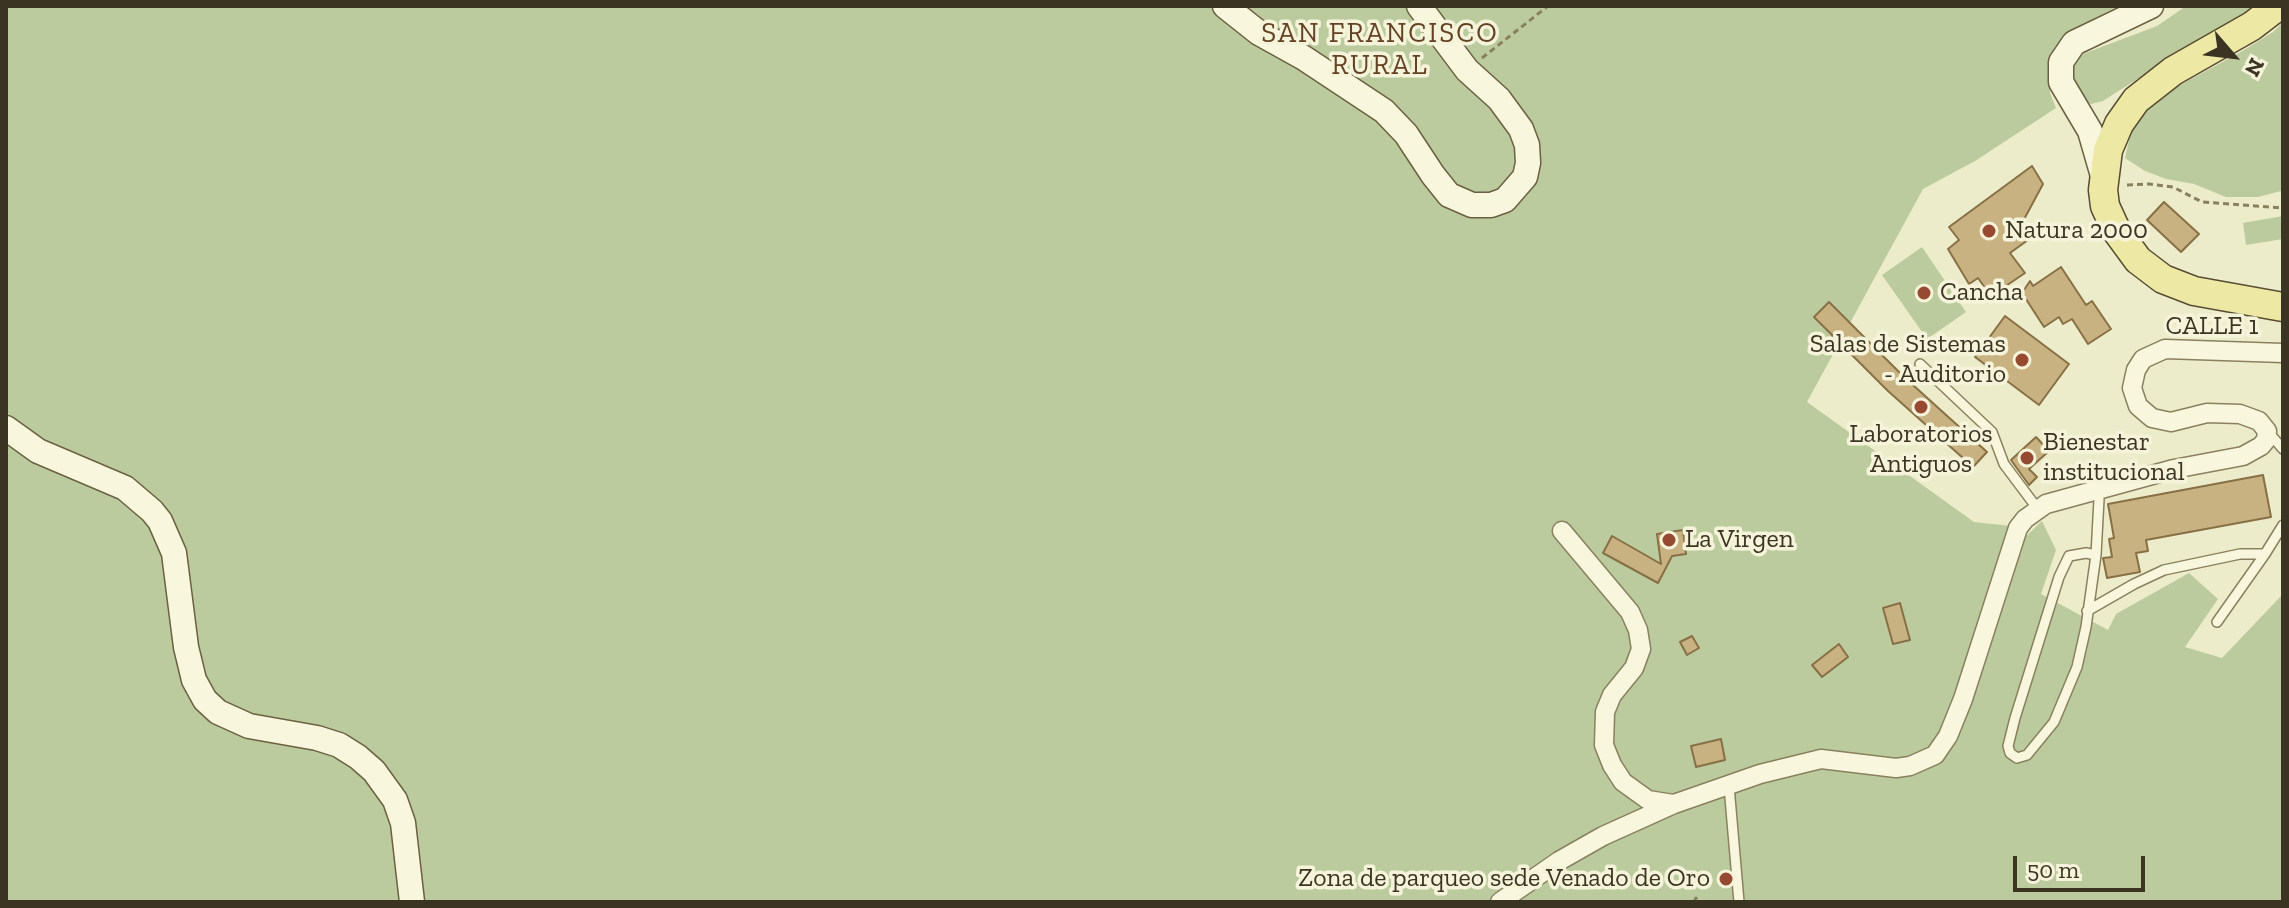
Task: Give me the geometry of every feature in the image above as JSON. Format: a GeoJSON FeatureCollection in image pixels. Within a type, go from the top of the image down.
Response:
{"type":"FeatureCollection","features":[{"type":"Feature","properties":{"kind":"main road"},"geometry":{"type":"LineString","coordinates":[[1225,6],[1259,33],[1304,58],[1384,111],[1406,134],[1449,195],[1467,204],[1491,205],[1512,195],[1525,177],[1527,145],[1511,112],[1467,70],[1419,6]]}},
{"type":"Feature","properties":{"kind":"main road"},"geometry":{"type":"LineString","coordinates":[[2151,6],[2074,43],[2064,54],[2059,70],[2061,82],[2083,117],[2095,144],[2105,206],[2116,230],[2138,260],[2163,279],[2194,291],[2283,307]]}},
{"type":"Feature","properties":{"kind":"main road"},"geometry":{"type":"LineString","coordinates":[[2103,183],[2113,136],[2129,109],[2173,71],[2252,26],[2278,6]]}},
{"type":"Feature","properties":{"kind":"main road"},"geometry":{"type":"LineString","coordinates":[[2083,117],[2104,119],[2129,109]]}},
{"type":"Feature","properties":{"kind":"main road"},"geometry":{"type":"LineString","coordinates":[[6,428],[38,451],[125,488],[152,511],[174,553],[186,647],[194,680],[205,700],[218,712],[249,726],[339,745],[374,771],[390,793],[403,823],[412,902]]}},
{"type":"Feature","properties":{"kind":"street","name":"CALLE 1"},"geometry":{"type":"LineString","coordinates":[[2267,431],[2259,421],[2229,413],[2207,413],[2171,422],[2158,420],[2138,406],[2132,382],[2143,359],[2165,349],[2283,353]]}},
{"type":"Feature","properties":{"kind":"street"},"geometry":{"type":"LineString","coordinates":[[1500,902],[1584,846],[1674,804],[1808,761],[1831,760],[1896,768],[1910,766],[1935,755],[1948,736],[1963,699],[2018,528],[2037,508],[2174,469],[2243,456],[2261,446],[2267,431]]}},
{"type":"Feature","properties":{"kind":"street"},"geometry":{"type":"LineString","coordinates":[[1562,531],[1630,612],[1638,630],[1641,649],[1634,668],[1612,695],[1605,712],[1604,745],[1612,765],[1623,782],[1648,800],[1674,804]]}},
{"type":"Feature","properties":{"kind":"lane"},"geometry":{"type":"LineString","coordinates":[[1920,364],[1992,432],[2004,464],[2037,508]]}},
{"type":"Feature","properties":{"kind":"lane"},"geometry":{"type":"LineString","coordinates":[[2267,431],[2283,449]]}},
{"type":"Feature","properties":{"kind":"lane"},"geometry":{"type":"LineString","coordinates":[[2096,490],[2099,499],[2096,555],[2077,667],[2054,722],[2036,747],[2027,755],[2017,758],[2010,753],[2008,746],[2011,732],[2059,577],[2069,556],[2096,555]]}},
{"type":"Feature","properties":{"kind":"lane"},"geometry":{"type":"LineString","coordinates":[[2217,622],[2283,525]]}},
{"type":"Feature","properties":{"kind":"lane"},"geometry":{"type":"LineString","coordinates":[[2087,611],[2164,570],[2240,554],[2265,554]]}},
{"type":"Feature","properties":{"kind":"lane"},"geometry":{"type":"LineString","coordinates":[[1729,786],[1739,902]]}},
{"type":"Feature","properties":{"kind":"path"},"geometry":{"type":"LineString","coordinates":[[1467,70],[1548,6]]}},
{"type":"Feature","properties":{"kind":"path"},"geometry":{"type":"LineString","coordinates":[[2103,183],[2173,187],[2202,202],[2283,208]]}},
{"type":"Feature","properties":{"kind":"green space"},"geometry":{"type":"Polygon","coordinates":[[[6,6],[2129,6],[2071,31],[2056,46],[2049,66],[2050,93],[2056,108],[1975,161],[1923,189],[1807,402],[1974,522],[2011,526],[2024,538],[2042,521],[2056,550],[2041,594],[2108,630],[2116,614],[2189,573],[2218,599],[2185,647],[2222,658],[2283,594],[2283,902],[6,902],[6,6]]]}},
{"type":"Feature","properties":{"kind":"green space"},"geometry":{"type":"Polygon","coordinates":[[[2186,6],[2259,6],[2103,101],[2091,104],[2081,100],[2070,87],[2073,64],[2083,54],[2157,26],[2186,6]]]}},
{"type":"Feature","properties":{"kind":"green space"},"geometry":{"type":"Polygon","coordinates":[[[2283,22],[2281,191],[2258,197],[2226,197],[2194,184],[2145,171],[2125,158],[2133,122],[2169,91],[2239,53],[2273,32],[2283,22]]]}},
{"type":"Feature","properties":{"kind":"green space"},"geometry":{"type":"Polygon","coordinates":[[[2283,216],[2283,239],[2246,245],[2243,223],[2283,216]]]}},
{"type":"Feature","properties":{"kind":"green space","name":"Cancha"},"geometry":{"type":"Polygon","coordinates":[[[1922,247],[1966,312],[1927,339],[1882,275],[1922,247]]]}},
{"type":"Feature","properties":{"kind":"building","name":"Natura 2000"},"geometry":{"type":"Polygon","coordinates":[[[2032,166],[2043,184],[2021,225],[2028,233],[2028,240],[2010,253],[2025,273],[1991,296],[1978,278],[1969,284],[1948,249],[1959,240],[1949,227],[2032,166]]]}},
{"type":"Feature","properties":{"kind":"building"},"geometry":{"type":"Polygon","coordinates":[[[2164,202],[2199,234],[2181,252],[2147,220],[2164,202]]]}},
{"type":"Feature","properties":{"kind":"building"},"geometry":{"type":"Polygon","coordinates":[[[2061,267],[2086,305],[2092,301],[2111,329],[2088,344],[2072,319],[2063,324],[2059,317],[2044,327],[2022,293],[2030,281],[2033,286],[2061,267]]]}},
{"type":"Feature","properties":{"kind":"building"},"geometry":{"type":"Polygon","coordinates":[[[1829,302],[1903,376],[1987,452],[1973,467],[1888,391],[1814,317],[1829,302]]]}},
{"type":"Feature","properties":{"kind":"building","name":"Salas de Sistemas - Auditorio"},"geometry":{"type":"Polygon","coordinates":[[[2005,316],[2069,364],[2039,405],[1975,357],[2005,316]]]}},
{"type":"Feature","properties":{"kind":"building","name":"Bienestar institucional"},"geometry":{"type":"Polygon","coordinates":[[[2036,437],[2049,451],[2029,469],[2037,477],[2029,485],[2011,460],[2036,437]]]}},
{"type":"Feature","properties":{"kind":"building"},"geometry":{"type":"Polygon","coordinates":[[[2263,475],[2271,517],[2146,540],[2148,551],[2136,553],[2140,572],[2107,578],[2103,558],[2112,557],[2109,539],[2114,538],[2108,504],[2263,475]]]}},
{"type":"Feature","properties":{"kind":"building"},"geometry":{"type":"Polygon","coordinates":[[[1683,530],[1686,554],[1672,556],[1658,583],[1603,553],[1612,536],[1661,564],[1657,534],[1683,530]]]}},
{"type":"Feature","properties":{"kind":"building"},"geometry":{"type":"Polygon","coordinates":[[[1900,603],[1910,640],[1893,644],[1883,608],[1900,603]]]}},
{"type":"Feature","properties":{"kind":"building"},"geometry":{"type":"Polygon","coordinates":[[[1692,636],[1699,648],[1687,655],[1680,642],[1692,636]]]}},
{"type":"Feature","properties":{"kind":"building"},"geometry":{"type":"Polygon","coordinates":[[[1839,644],[1848,657],[1822,677],[1812,665],[1839,644]]]}},
{"type":"Feature","properties":{"kind":"building"},"geometry":{"type":"Polygon","coordinates":[[[1721,739],[1725,760],[1696,767],[1691,746],[1721,739]]]}},
{"type":"Feature","properties":{"kind":"place","name":"Natura 2000"},"geometry":{"type":"Point","coordinates":[1989,231]}},
{"type":"Feature","properties":{"kind":"place","name":"Cancha"},"geometry":{"type":"Point","coordinates":[1924,293]}},
{"type":"Feature","properties":{"kind":"place","name":"Salas de Sistemas - Auditorio"},"geometry":{"type":"Point","coordinates":[2022,360]}},
{"type":"Feature","properties":{"kind":"place","name":"Laboratorios Antiguos"},"geometry":{"type":"Point","coordinates":[1921,407]}},
{"type":"Feature","properties":{"kind":"place","name":"Bienestar institucional"},"geometry":{"type":"Point","coordinates":[2027,458]}},
{"type":"Feature","properties":{"kind":"place","name":"La Virgen"},"geometry":{"type":"Point","coordinates":[1669,540]}},
{"type":"Feature","properties":{"kind":"place","name":"Zona de parqueo sede Venado de Oro"},"geometry":{"type":"Point","coordinates":[1726,879]}},
{"type":"Feature","properties":{"kind":"district","name":"SAN FRANCISCO RURAL"},"geometry":{"type":"Point","coordinates":[1380,50]}}]}
